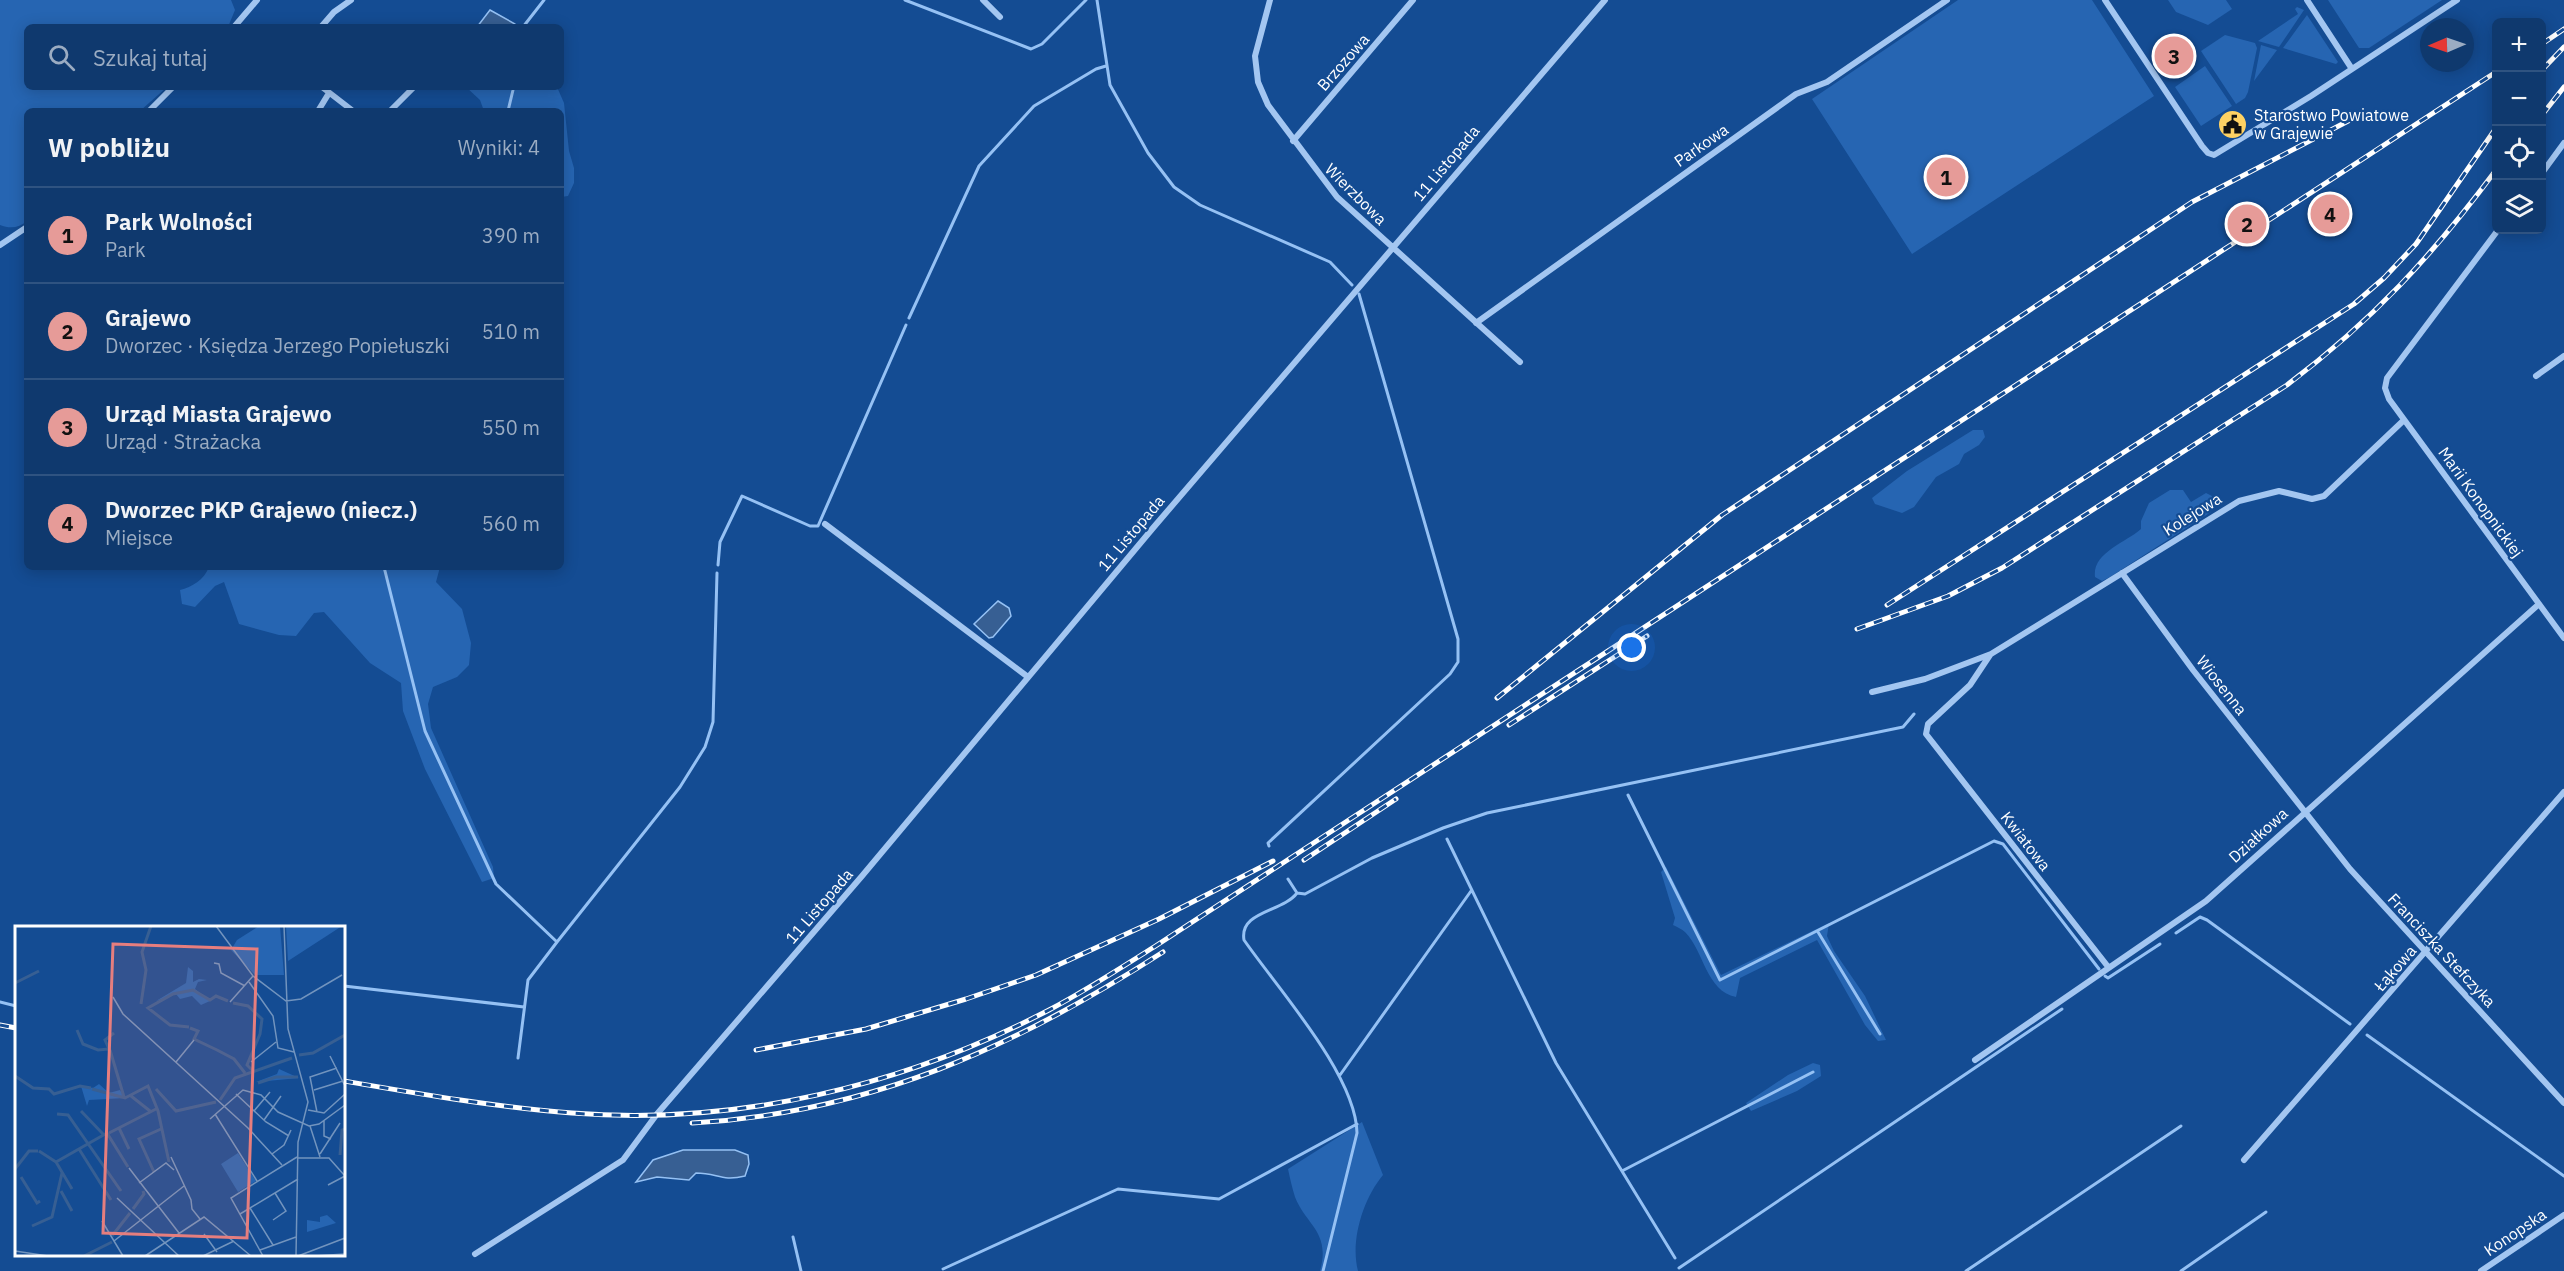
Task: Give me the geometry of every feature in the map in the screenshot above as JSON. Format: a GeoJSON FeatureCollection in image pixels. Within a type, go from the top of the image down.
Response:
{"type":"FeatureCollection","features":[{"type":"Feature","properties":{"kind":"street"},"geometry":{"type":"LineString","coordinates":[[237,24],[257,0]]}},
{"type":"Feature","properties":{"kind":"street"},"geometry":{"type":"LineString","coordinates":[[324,24],[334,12],[351,0]]}},
{"type":"Feature","properties":{"kind":"street"},"geometry":{"type":"LineString","coordinates":[[983,0],[1000,18]]}},
{"type":"Feature","properties":{"kind":"street","name":"Wierzbowa"},"geometry":{"type":"LineString","coordinates":[[1270,0],[1257,46],[1256,74],[1268,105],[1337,197],[1520,362]]}},
{"type":"Feature","properties":{"kind":"street","name":"Brzozowa"},"geometry":{"type":"LineString","coordinates":[[1293,141],[1413,0]]}},
{"type":"Feature","properties":{"kind":"street","name":"11 Listopada"},"geometry":{"type":"LineString","coordinates":[[475,1254],[623,1160],[657,1114],[682,1088],[1391,247],[1605,0]]}},
{"type":"Feature","properties":{"kind":"street","name":"Parkowa"},"geometry":{"type":"LineString","coordinates":[[1476,323],[1796,94],[1827,82],[1947,0]]}},
{"type":"Feature","properties":{"kind":"street"},"geometry":{"type":"LineString","coordinates":[[2105,0],[2202,146],[2208,153],[2214,155],[2457,0]]}},
{"type":"Feature","properties":{"kind":"street"},"geometry":{"type":"LineString","coordinates":[[2307,0],[2352,69]]}},
{"type":"Feature","properties":{"kind":"street"},"geometry":{"type":"LineString","coordinates":[[152,108],[171,90]]}},
{"type":"Feature","properties":{"kind":"street"},"geometry":{"type":"LineString","coordinates":[[326,90],[349,108]]}},
{"type":"Feature","properties":{"kind":"street"},"geometry":{"type":"LineString","coordinates":[[393,108],[411,90]]}},
{"type":"Feature","properties":{"kind":"street"},"geometry":{"type":"LineString","coordinates":[[320,108],[330,93]]}},
{"type":"Feature","properties":{"kind":"street"},"geometry":{"type":"LineString","coordinates":[[2546,166],[2564,143]]}},
{"type":"Feature","properties":{"kind":"street"},"geometry":{"type":"LineString","coordinates":[[0,245],[24,229]]}},
{"type":"Feature","properties":{"kind":"street","name":"Marii Konopnickiej"},"geometry":{"type":"LineString","coordinates":[[2495,234],[2387,378],[2385,388],[2389,399],[2404,420],[2564,638]]}},
{"type":"Feature","properties":{"kind":"street"},"geometry":{"type":"LineString","coordinates":[[2536,376],[2564,356]]}},
{"type":"Feature","properties":{"kind":"street","name":"Kolejowa"},"geometry":{"type":"LineString","coordinates":[[1872,692],[1925,679],[1991,654],[2239,501],[2279,491],[2312,500],[2324,496],[2404,420]]}},
{"type":"Feature","properties":{"kind":"street"},"geometry":{"type":"LineString","coordinates":[[825,524],[1028,677]]}},
{"type":"Feature","properties":{"kind":"street","name":"Wiosenna"},"geometry":{"type":"LineString","coordinates":[[2122,573],[2193,670],[2303,812]]}},
{"type":"Feature","properties":{"kind":"street","name":"Działkowa"},"geometry":{"type":"LineString","coordinates":[[1975,1060],[2206,901],[2303,812],[2539,604]]}},
{"type":"Feature","properties":{"kind":"street","name":"Kolejowa"},"geometry":{"type":"LineString","coordinates":[[1925,729],[1970,685],[1991,654]]}},
{"type":"Feature","properties":{"kind":"street","name":"Kwiatowa"},"geometry":{"type":"LineString","coordinates":[[1925,729],[1926,734],[2109,968]]}},
{"type":"Feature","properties":{"kind":"street","name":"Łąkowa"},"geometry":{"type":"LineString","coordinates":[[2244,1160],[2564,792]]}},
{"type":"Feature","properties":{"kind":"street","name":"Franciszka Stefczyka"},"geometry":{"type":"LineString","coordinates":[[2303,812],[2350,869],[2564,1103]]}},
{"type":"Feature","properties":{"kind":"street","name":"Konopska"},"geometry":{"type":"LineString","coordinates":[[2481,1271],[2564,1215]]}},
{"type":"Feature","properties":{"kind":"shaded area"},"geometry":{"type":"Polygon","coordinates":[[[0,0],[231,0],[235,10],[229,24],[24,24],[24,90],[164,90],[143,108],[24,108],[24,223],[11,227],[0,225],[0,0]]]}},
{"type":"Feature","properties":{"kind":"shaded area"},"geometry":{"type":"Polygon","coordinates":[[[1958,0],[2092,0],[2154,96],[1912,254],[1812,99],[1958,0]]]}},
{"type":"Feature","properties":{"kind":"shaded area"},"geometry":{"type":"Polygon","coordinates":[[[2168,0],[2226,0],[2232,9],[2208,25],[2176,12],[2168,0]]]}},
{"type":"Feature","properties":{"kind":"shaded area"},"geometry":{"type":"Polygon","coordinates":[[[2328,0],[2442,0],[2369,48],[2359,48],[2328,0]]]}},
{"type":"Feature","properties":{"kind":"shaded area"},"geometry":{"type":"Polygon","coordinates":[[[2297,7],[2304,10],[2279,47],[2258,41],[2298,14],[2295,9],[2297,7]]]}},
{"type":"Feature","properties":{"kind":"shaded area"},"geometry":{"type":"Polygon","coordinates":[[[490,10],[515,24],[479,24],[490,10]]]}},
{"type":"Feature","properties":{"kind":"shaded area"},"geometry":{"type":"Polygon","coordinates":[[[2307,15],[2338,62],[2336,64],[2283,48],[2307,15]]]}},
{"type":"Feature","properties":{"kind":"shaded area"},"geometry":{"type":"Polygon","coordinates":[[[2225,35],[2255,43],[2257,48],[2248,92],[2245,98],[2236,104],[2201,51],[2225,35]]]}},
{"type":"Feature","properties":{"kind":"shaded area"},"geometry":{"type":"Polygon","coordinates":[[[2261,45],[2277,50],[2254,81],[2261,45]]]}},
{"type":"Feature","properties":{"kind":"shaded area"},"geometry":{"type":"Polygon","coordinates":[[[2205,66],[2232,106],[2201,126],[2175,87],[2205,66]]]}},
{"type":"Feature","properties":{"kind":"shaded area"},"geometry":{"type":"Polygon","coordinates":[[[469,90],[558,90],[564,103],[569,151],[574,168],[574,183],[568,196],[564,197],[564,108],[483,108],[480,100],[469,90]]]}},
{"type":"Feature","properties":{"kind":"shaded area"},"geometry":{"type":"Polygon","coordinates":[[[1973,430],[1983,430],[1985,437],[1979,445],[1964,454],[1959,464],[1936,477],[1914,507],[1902,513],[1875,504],[1872,498],[1907,471],[1973,430]]]}},
{"type":"Feature","properties":{"kind":"shaded area"},"geometry":{"type":"Polygon","coordinates":[[[2170,490],[2183,490],[2191,502],[2206,493],[2212,496],[2211,512],[2110,577],[2102,581],[2095,577],[2095,569],[2104,555],[2141,529],[2141,521],[2149,503],[2170,490]]]}},
{"type":"Feature","properties":{"kind":"shaded area"},"geometry":{"type":"Polygon","coordinates":[[[207,570],[439,570],[436,582],[462,609],[471,643],[469,665],[457,677],[433,687],[428,704],[431,728],[493,867],[494,878],[482,882],[425,769],[403,711],[401,683],[370,663],[324,612],[314,613],[296,636],[279,635],[239,624],[224,582],[215,586],[195,607],[182,604],[180,590],[189,587],[204,576],[207,570]]]}},
{"type":"Feature","properties":{"kind":"shaded area"},"geometry":{"type":"Polygon","coordinates":[[[998,601],[1009,608],[1011,616],[993,637],[989,638],[974,624],[998,601]]]}},
{"type":"Feature","properties":{"kind":"shaded area"},"geometry":{"type":"Polygon","coordinates":[[[1666,867],[1721,975],[1829,923],[1827,936],[1834,951],[1865,996],[1886,1040],[1878,1041],[1865,1025],[1817,940],[1740,978],[1736,997],[1718,987],[1691,940],[1684,931],[1673,925],[1675,918],[1661,872],[1666,867]]]}},
{"type":"Feature","properties":{"kind":"shaded area"},"geometry":{"type":"Polygon","coordinates":[[[1813,1063],[1820,1065],[1821,1076],[1797,1091],[1751,1111],[1746,1103],[1788,1075],[1813,1063]]]}},
{"type":"Feature","properties":{"kind":"shaded area"},"geometry":{"type":"Polygon","coordinates":[[[1362,1122],[1383,1175],[1364,1208],[1360,1221],[1356,1247],[1358,1271],[1320,1271],[1323,1258],[1320,1238],[1295,1197],[1288,1169],[1362,1122]]]}},
{"type":"Feature","properties":{"kind":"shaded area"},"geometry":{"type":"Polygon","coordinates":[[[683,1150],[735,1150],[748,1155],[749,1164],[745,1176],[737,1178],[696,1173],[689,1180],[657,1177],[636,1182],[653,1160],[683,1150]]]}},
{"type":"Feature","properties":{"kind":"waterway"},"geometry":{"type":"LineString","coordinates":[[525,24],[544,0]]}},
{"type":"Feature","properties":{"kind":"waterway"},"geometry":{"type":"LineString","coordinates":[[905,0],[1031,49],[1042,44],[1086,0]]}},
{"type":"Feature","properties":{"kind":"waterway"},"geometry":{"type":"LineString","coordinates":[[1097,0],[1110,85],[1148,153],[1174,187],[1200,205],[1330,262],[1352,285]]}},
{"type":"Feature","properties":{"kind":"waterway"},"geometry":{"type":"LineString","coordinates":[[909,318],[979,166],[1034,106],[1096,69],[1106,66]]}},
{"type":"Feature","properties":{"kind":"waterway"},"geometry":{"type":"LineString","coordinates":[[509,108],[513,90]]}},
{"type":"Feature","properties":{"kind":"waterway"},"geometry":{"type":"LineString","coordinates":[[1269,846],[1268,843],[1450,674],[1458,662],[1458,639],[1359,294]]}},
{"type":"Feature","properties":{"kind":"waterway"},"geometry":{"type":"LineString","coordinates":[[718,565],[720,542],[742,496],[810,526],[818,526],[906,325]]}},
{"type":"Feature","properties":{"kind":"waterway"},"geometry":{"type":"LineString","coordinates":[[385,570],[425,731],[496,884],[557,942],[680,787],[705,747],[713,722],[717,573]]}},
{"type":"Feature","properties":{"kind":"waterway"},"geometry":{"type":"LineString","coordinates":[[1323,1271],[1357,1133],[1353,1110],[1344,1085],[1330,1059],[1244,940],[1244,930],[1248,923],[1297,893],[1305,894],[1372,858],[1443,828],[1487,813],[1903,727],[1914,714]]}},
{"type":"Feature","properties":{"kind":"waterway"},"geometry":{"type":"LineString","coordinates":[[1628,795],[1720,980],[1994,841],[2003,844],[2099,969]]}},
{"type":"Feature","properties":{"kind":"waterway"},"geometry":{"type":"LineString","coordinates":[[1447,839],[1556,1063],[1675,1258]]}},
{"type":"Feature","properties":{"kind":"waterway"},"geometry":{"type":"LineString","coordinates":[[1288,879],[1297,893]]}},
{"type":"Feature","properties":{"kind":"waterway"},"geometry":{"type":"LineString","coordinates":[[1340,1075],[1471,891]]}},
{"type":"Feature","properties":{"kind":"waterway"},"geometry":{"type":"LineString","coordinates":[[2176,933],[2200,917],[2207,920],[2350,1024]]}},
{"type":"Feature","properties":{"kind":"waterway"},"geometry":{"type":"LineString","coordinates":[[1818,932],[1880,1034]]}},
{"type":"Feature","properties":{"kind":"waterway"},"geometry":{"type":"LineString","coordinates":[[518,1058],[528,980],[557,942]]}},
{"type":"Feature","properties":{"kind":"waterway"},"geometry":{"type":"LineString","coordinates":[[2105,976],[2108,978],[2160,944]]}},
{"type":"Feature","properties":{"kind":"waterway"},"geometry":{"type":"LineString","coordinates":[[345,986],[524,1007]]}},
{"type":"Feature","properties":{"kind":"waterway"},"geometry":{"type":"LineString","coordinates":[[0,1002],[15,1006]]}},
{"type":"Feature","properties":{"kind":"waterway"},"geometry":{"type":"LineString","coordinates":[[1679,1268],[2062,1009]]}},
{"type":"Feature","properties":{"kind":"waterway"},"geometry":{"type":"LineString","coordinates":[[2367,1035],[2564,1176]]}},
{"type":"Feature","properties":{"kind":"waterway"},"geometry":{"type":"LineString","coordinates":[[1622,1171],[1813,1072]]}},
{"type":"Feature","properties":{"kind":"waterway"},"geometry":{"type":"LineString","coordinates":[[943,1269],[1118,1189],[1219,1199],[1357,1124]]}},
{"type":"Feature","properties":{"kind":"waterway"},"geometry":{"type":"LineString","coordinates":[[1966,1271],[2181,1126]]}},
{"type":"Feature","properties":{"kind":"waterway"},"geometry":{"type":"LineString","coordinates":[[2181,1271],[2266,1212]]}},
{"type":"Feature","properties":{"kind":"waterway"},"geometry":{"type":"LineString","coordinates":[[793,1237],[801,1271]]}},
{"type":"Feature","properties":{"kind":"railway"},"geometry":{"type":"LineString","coordinates":[[2546,41],[2564,29]]}},
{"type":"Feature","properties":{"kind":"railway"},"geometry":{"type":"LineString","coordinates":[[2546,66],[2564,47]]}},
{"type":"Feature","properties":{"kind":"railway"},"geometry":{"type":"LineString","coordinates":[[345,1081],[458,1100],[572,1113],[634,1115],[696,1113],[757,1106],[818,1095],[936,1060],[993,1037],[1062,1003],[1154,947],[2492,75]]}},
{"type":"Feature","properties":{"kind":"railway"},"geometry":{"type":"LineString","coordinates":[[2546,110],[2564,87]]}},
{"type":"Feature","properties":{"kind":"railway"},"geometry":{"type":"LineString","coordinates":[[1497,698],[1722,515],[2192,202],[2354,118]]}},
{"type":"Feature","properties":{"kind":"railway"},"geometry":{"type":"LineString","coordinates":[[1887,605],[2354,304],[2384,278],[2416,244],[2492,134]]}},
{"type":"Feature","properties":{"kind":"railway"},"geometry":{"type":"LineString","coordinates":[[1857,629],[1948,596],[2002,568],[2287,385],[2347,336],[2400,285],[2448,231],[2492,175]]}},
{"type":"Feature","properties":{"kind":"railway"},"geometry":{"type":"LineString","coordinates":[[1509,725],[1647,636]]}},
{"type":"Feature","properties":{"kind":"railway"},"geometry":{"type":"LineString","coordinates":[[1304,860],[1396,799]]}},
{"type":"Feature","properties":{"kind":"railway"},"geometry":{"type":"LineString","coordinates":[[756,1050],[866,1029],[1036,975],[1159,919],[1273,861]]}},
{"type":"Feature","properties":{"kind":"railway"},"geometry":{"type":"LineString","coordinates":[[692,1123],[757,1117],[820,1105],[880,1090],[939,1069],[996,1045],[1052,1017],[1163,952]]}},
{"type":"Feature","properties":{"kind":"railway"},"geometry":{"type":"LineString","coordinates":[[0,1025],[15,1028]]}},
{"type":"Feature","properties":{"kind":"place","name":"Urząd Miasta Grajewo"},"geometry":{"type":"Point","coordinates":[2174,56]}},
{"type":"Feature","properties":{"kind":"place","name":"Starostwo Powiatowe w Grajewie"},"geometry":{"type":"Point","coordinates":[2233,124]}},
{"type":"Feature","properties":{"kind":"place","name":"Park Wolności"},"geometry":{"type":"Point","coordinates":[1946,177]}},
{"type":"Feature","properties":{"kind":"place","name":"Dworzec PKP Grajewo (niecz.)"},"geometry":{"type":"Point","coordinates":[2330,214]}},
{"type":"Feature","properties":{"kind":"place","name":"Grajewo"},"geometry":{"type":"Point","coordinates":[2247,224]}}]}
